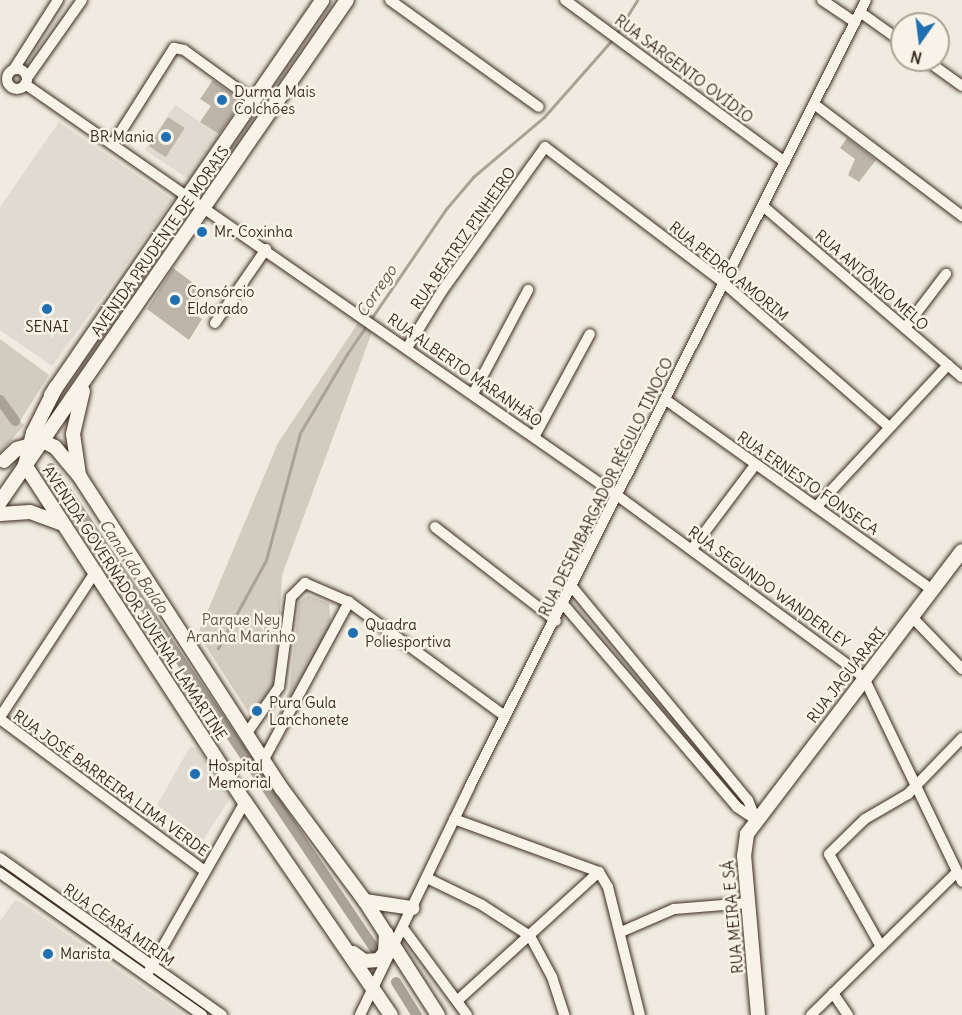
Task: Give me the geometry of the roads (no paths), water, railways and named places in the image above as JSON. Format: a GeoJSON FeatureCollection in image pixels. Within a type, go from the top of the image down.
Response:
{"type":"FeatureCollection","features":[{"type":"Feature","properties":{"kind":"main road","name":"AVENIDA PRUDENTE DE MORAIS"},"geometry":{"type":"LineString","coordinates":[[2,465],[322,0]]}},
{"type":"Feature","properties":{"kind":"main road","name":"AVENIDA PRUDENTE DE MORAIS"},"geometry":{"type":"LineString","coordinates":[[0,502],[25,465],[36,442],[95,364],[347,0]]}},
{"type":"Feature","properties":{"kind":"main road"},"geometry":{"type":"LineString","coordinates":[[80,477],[74,419],[95,364]]}},
{"type":"Feature","properties":{"kind":"main road"},"geometry":{"type":"LineString","coordinates":[[2,465],[36,442],[56,387]]}},
{"type":"Feature","properties":{"kind":"main road","name":"AVENIDA GOVERNADOR JUVENAL LAMARTINE"},"geometry":{"type":"LineString","coordinates":[[36,442],[55,447],[80,477],[264,759],[365,900],[438,1015]]}},
{"type":"Feature","properties":{"kind":"main road","name":"AVENIDA GOVERNADOR JUVENAL LAMARTINE"},"geometry":{"type":"LineString","coordinates":[[25,465],[60,523],[96,571],[245,802],[391,1015]]}},
{"type":"Feature","properties":{"kind":"main road"},"geometry":{"type":"LineString","coordinates":[[0,514],[30,512],[60,523]]}},
{"type":"Feature","properties":{"kind":"main road","name":"RUA JAGUARARI"},"geometry":{"type":"LineString","coordinates":[[756,820],[962,551]]}},
{"type":"Feature","properties":{"kind":"main road","name":"RUA MEIRA E SÁ"},"geometry":{"type":"LineString","coordinates":[[756,820],[744,845],[758,1015]]}},
{"type":"Feature","properties":{"kind":"main road"},"geometry":{"type":"LineString","coordinates":[[365,900],[412,908]]}},
{"type":"Feature","properties":{"kind":"main road"},"geometry":{"type":"LineString","coordinates":[[343,944],[359,959],[376,962],[385,952],[386,932]]}},
{"type":"Feature","properties":{"kind":"street"},"geometry":{"type":"LineString","coordinates":[[7,69],[58,0]]}},
{"type":"Feature","properties":{"kind":"street"},"geometry":{"type":"LineString","coordinates":[[26,81],[82,0]]}},
{"type":"Feature","properties":{"kind":"street"},"geometry":{"type":"LineString","coordinates":[[390,0],[539,107]]}},
{"type":"Feature","properties":{"kind":"street","name":"RUA SARGENTO OVÍDIO"},"geometry":{"type":"LineString","coordinates":[[565,0],[785,162]]}},
{"type":"Feature","properties":{"kind":"street"},"geometry":{"type":"LineString","coordinates":[[822,0],[855,22]]}},
{"type":"Feature","properties":{"kind":"street","name":"RUA DESEMBARGADOR RÉGULO TINOCO"},"geometry":{"type":"LineString","coordinates":[[360,1015],[505,716],[573,588],[866,0]]}},
{"type":"Feature","properties":{"kind":"street"},"geometry":{"type":"LineString","coordinates":[[860,12],[890,33]]}},
{"type":"Feature","properties":{"kind":"street"},"geometry":{"type":"LineString","coordinates":[[113,144],[174,48],[184,50],[253,100]]}},
{"type":"Feature","properties":{"kind":"street","name":"RUA ALBERTO MARANHÃO"},"geometry":{"type":"LineString","coordinates":[[26,81],[11,87],[7,69],[23,70],[26,81],[113,144],[618,495]]}},
{"type":"Feature","properties":{"kind":"street"},"geometry":{"type":"LineString","coordinates":[[943,72],[962,86]]}},
{"type":"Feature","properties":{"kind":"street"},"geometry":{"type":"LineString","coordinates":[[814,104],[962,216]]}},
{"type":"Feature","properties":{"kind":"street","name":"RUA PEDRO AMORIM"},"geometry":{"type":"LineString","coordinates":[[545,147],[724,283],[888,426]]}},
{"type":"Feature","properties":{"kind":"street","name":"RUA BEATRIZ PINHEIRO"},"geometry":{"type":"LineString","coordinates":[[407,348],[442,291],[545,147]]}},
{"type":"Feature","properties":{"kind":"street","name":"RUA ANTÔNIO MELO"},"geometry":{"type":"LineString","coordinates":[[763,206],[962,377]]}},
{"type":"Feature","properties":{"kind":"street"},"geometry":{"type":"LineString","coordinates":[[215,323],[266,249]]}},
{"type":"Feature","properties":{"kind":"street"},"geometry":{"type":"LineString","coordinates":[[905,327],[946,274]]}},
{"type":"Feature","properties":{"kind":"street"},"geometry":{"type":"LineString","coordinates":[[472,394],[528,290]]}},
{"type":"Feature","properties":{"kind":"street"},"geometry":{"type":"LineString","coordinates":[[534,436],[590,334]]}},
{"type":"Feature","properties":{"kind":"street"},"geometry":{"type":"LineString","coordinates":[[816,507],[888,426],[948,365]]}},
{"type":"Feature","properties":{"kind":"street","name":"RUA ERNESTO FONSECA"},"geometry":{"type":"LineString","coordinates":[[666,400],[932,590]]}},
{"type":"Feature","properties":{"kind":"street"},"geometry":{"type":"LineString","coordinates":[[692,549],[756,465]]}},
{"type":"Feature","properties":{"kind":"street","name":"RUA SEGUNDO WANDERLEY"},"geometry":{"type":"LineString","coordinates":[[618,495],[864,678],[913,788],[959,877]]}},
{"type":"Feature","properties":{"kind":"street"},"geometry":{"type":"LineString","coordinates":[[435,527],[556,621]]}},
{"type":"Feature","properties":{"kind":"street"},"geometry":{"type":"LineString","coordinates":[[0,718],[96,571]]}},
{"type":"Feature","properties":{"kind":"street"},"geometry":{"type":"LineString","coordinates":[[248,733],[279,687],[291,597],[296,586],[314,583],[349,602],[505,716]]}},
{"type":"Feature","properties":{"kind":"street"},"geometry":{"type":"LineString","coordinates":[[573,588],[624,655],[748,801],[756,820]]}},
{"type":"Feature","properties":{"kind":"street"},"geometry":{"type":"LineString","coordinates":[[264,759],[349,602]]}},
{"type":"Feature","properties":{"kind":"street"},"geometry":{"type":"LineString","coordinates":[[564,605],[737,807],[756,820]]}},
{"type":"Feature","properties":{"kind":"street"},"geometry":{"type":"LineString","coordinates":[[912,617],[962,669]]}},
{"type":"Feature","properties":{"kind":"street"},"geometry":{"type":"LineString","coordinates":[[613,664],[624,655]]}},
{"type":"Feature","properties":{"kind":"street","name":"RUA JOSÉ BARREIRA LIMA VERDE"},"geometry":{"type":"LineString","coordinates":[[0,718],[205,871]]}},
{"type":"Feature","properties":{"kind":"street"},"geometry":{"type":"LineString","coordinates":[[880,945],[830,862],[830,851],[865,819],[913,788],[962,738]]}},
{"type":"Feature","properties":{"kind":"street"},"geometry":{"type":"LineString","coordinates":[[690,753],[700,744]]}},
{"type":"Feature","properties":{"kind":"street"},"geometry":{"type":"LineString","coordinates":[[149,971],[245,802]]}},
{"type":"Feature","properties":{"kind":"street"},"geometry":{"type":"LineString","coordinates":[[454,819],[599,872],[621,932],[639,1014],[627,1015]]}},
{"type":"Feature","properties":{"kind":"street","name":"RUA CEARÁ MIRIM"},"geometry":{"type":"LineString","coordinates":[[0,858],[149,971],[202,1015]]}},
{"type":"Feature","properties":{"kind":"street"},"geometry":{"type":"LineString","coordinates":[[457,1001],[599,872]]}},
{"type":"Feature","properties":{"kind":"street","name":"RUA CEARÁ MIRIM"},"geometry":{"type":"LineString","coordinates":[[0,873],[149,971],[222,1015]]}},
{"type":"Feature","properties":{"kind":"street"},"geometry":{"type":"LineString","coordinates":[[811,1015],[880,945],[959,877]]}},
{"type":"Feature","properties":{"kind":"street"},"geometry":{"type":"LineString","coordinates":[[427,878],[482,905],[530,936],[552,977],[564,1015]]}},
{"type":"Feature","properties":{"kind":"street"},"geometry":{"type":"LineString","coordinates":[[621,932],[674,909],[748,903]]}},
{"type":"Feature","properties":{"kind":"street"},"geometry":{"type":"LineString","coordinates":[[403,928],[467,1015]]}},
{"type":"Feature","properties":{"kind":"street"},"geometry":{"type":"LineString","coordinates":[[833,993],[848,1015]]}},
{"type":"Feature","properties":{"kind":"waterway","name":"Corrego"},"geometry":{"type":"LineString","coordinates":[[616,34],[637,0]]}},
{"type":"Feature","properties":{"kind":"waterway","name":"Corrego"},"geometry":{"type":"LineString","coordinates":[[218,648],[266,560],[300,433],[347,354],[446,209],[473,177],[544,117],[612,40]]}},
{"type":"Feature","properties":{"kind":"waterway","name":"Canal do Baldo"},"geometry":{"type":"LineString","coordinates":[[0,400],[15,421]]}},
{"type":"Feature","properties":{"kind":"waterway","name":"Canal do Baldo"},"geometry":{"type":"LineString","coordinates":[[51,468],[374,948]]}},
{"type":"Feature","properties":{"kind":"waterway","name":"Canal do Baldo"},"geometry":{"type":"LineString","coordinates":[[396,982],[417,1015]]}},
{"type":"Feature","properties":{"kind":"place","name":"Durma Mais Colchões"},"geometry":{"type":"Point","coordinates":[222,100]}},
{"type":"Feature","properties":{"kind":"place","name":"BR Mania"},"geometry":{"type":"Point","coordinates":[166,137]}},
{"type":"Feature","properties":{"kind":"place","name":"Mr. Coxinha"},"geometry":{"type":"Point","coordinates":[202,232]}},
{"type":"Feature","properties":{"kind":"place","name":"Consórcio Eldorado"},"geometry":{"type":"Point","coordinates":[175,300]}},
{"type":"Feature","properties":{"kind":"place","name":"SENAI"},"geometry":{"type":"Point","coordinates":[47,309]}},
{"type":"Feature","properties":{"kind":"place","name":"Quadra Poliesportiva"},"geometry":{"type":"Point","coordinates":[353,633]}},
{"type":"Feature","properties":{"kind":"place","name":"Pura Gula Lanchonete"},"geometry":{"type":"Point","coordinates":[257,711]}},
{"type":"Feature","properties":{"kind":"place","name":"Hospital Memorial"},"geometry":{"type":"Point","coordinates":[195,774]}},
{"type":"Feature","properties":{"kind":"place","name":"Marista"},"geometry":{"type":"Point","coordinates":[48,954]}},
{"type":"Feature","properties":{"kind":"park label","name":"Parque Ney Aranha Marinho"},"geometry":{"type":"Point","coordinates":[241,628]}}]}
